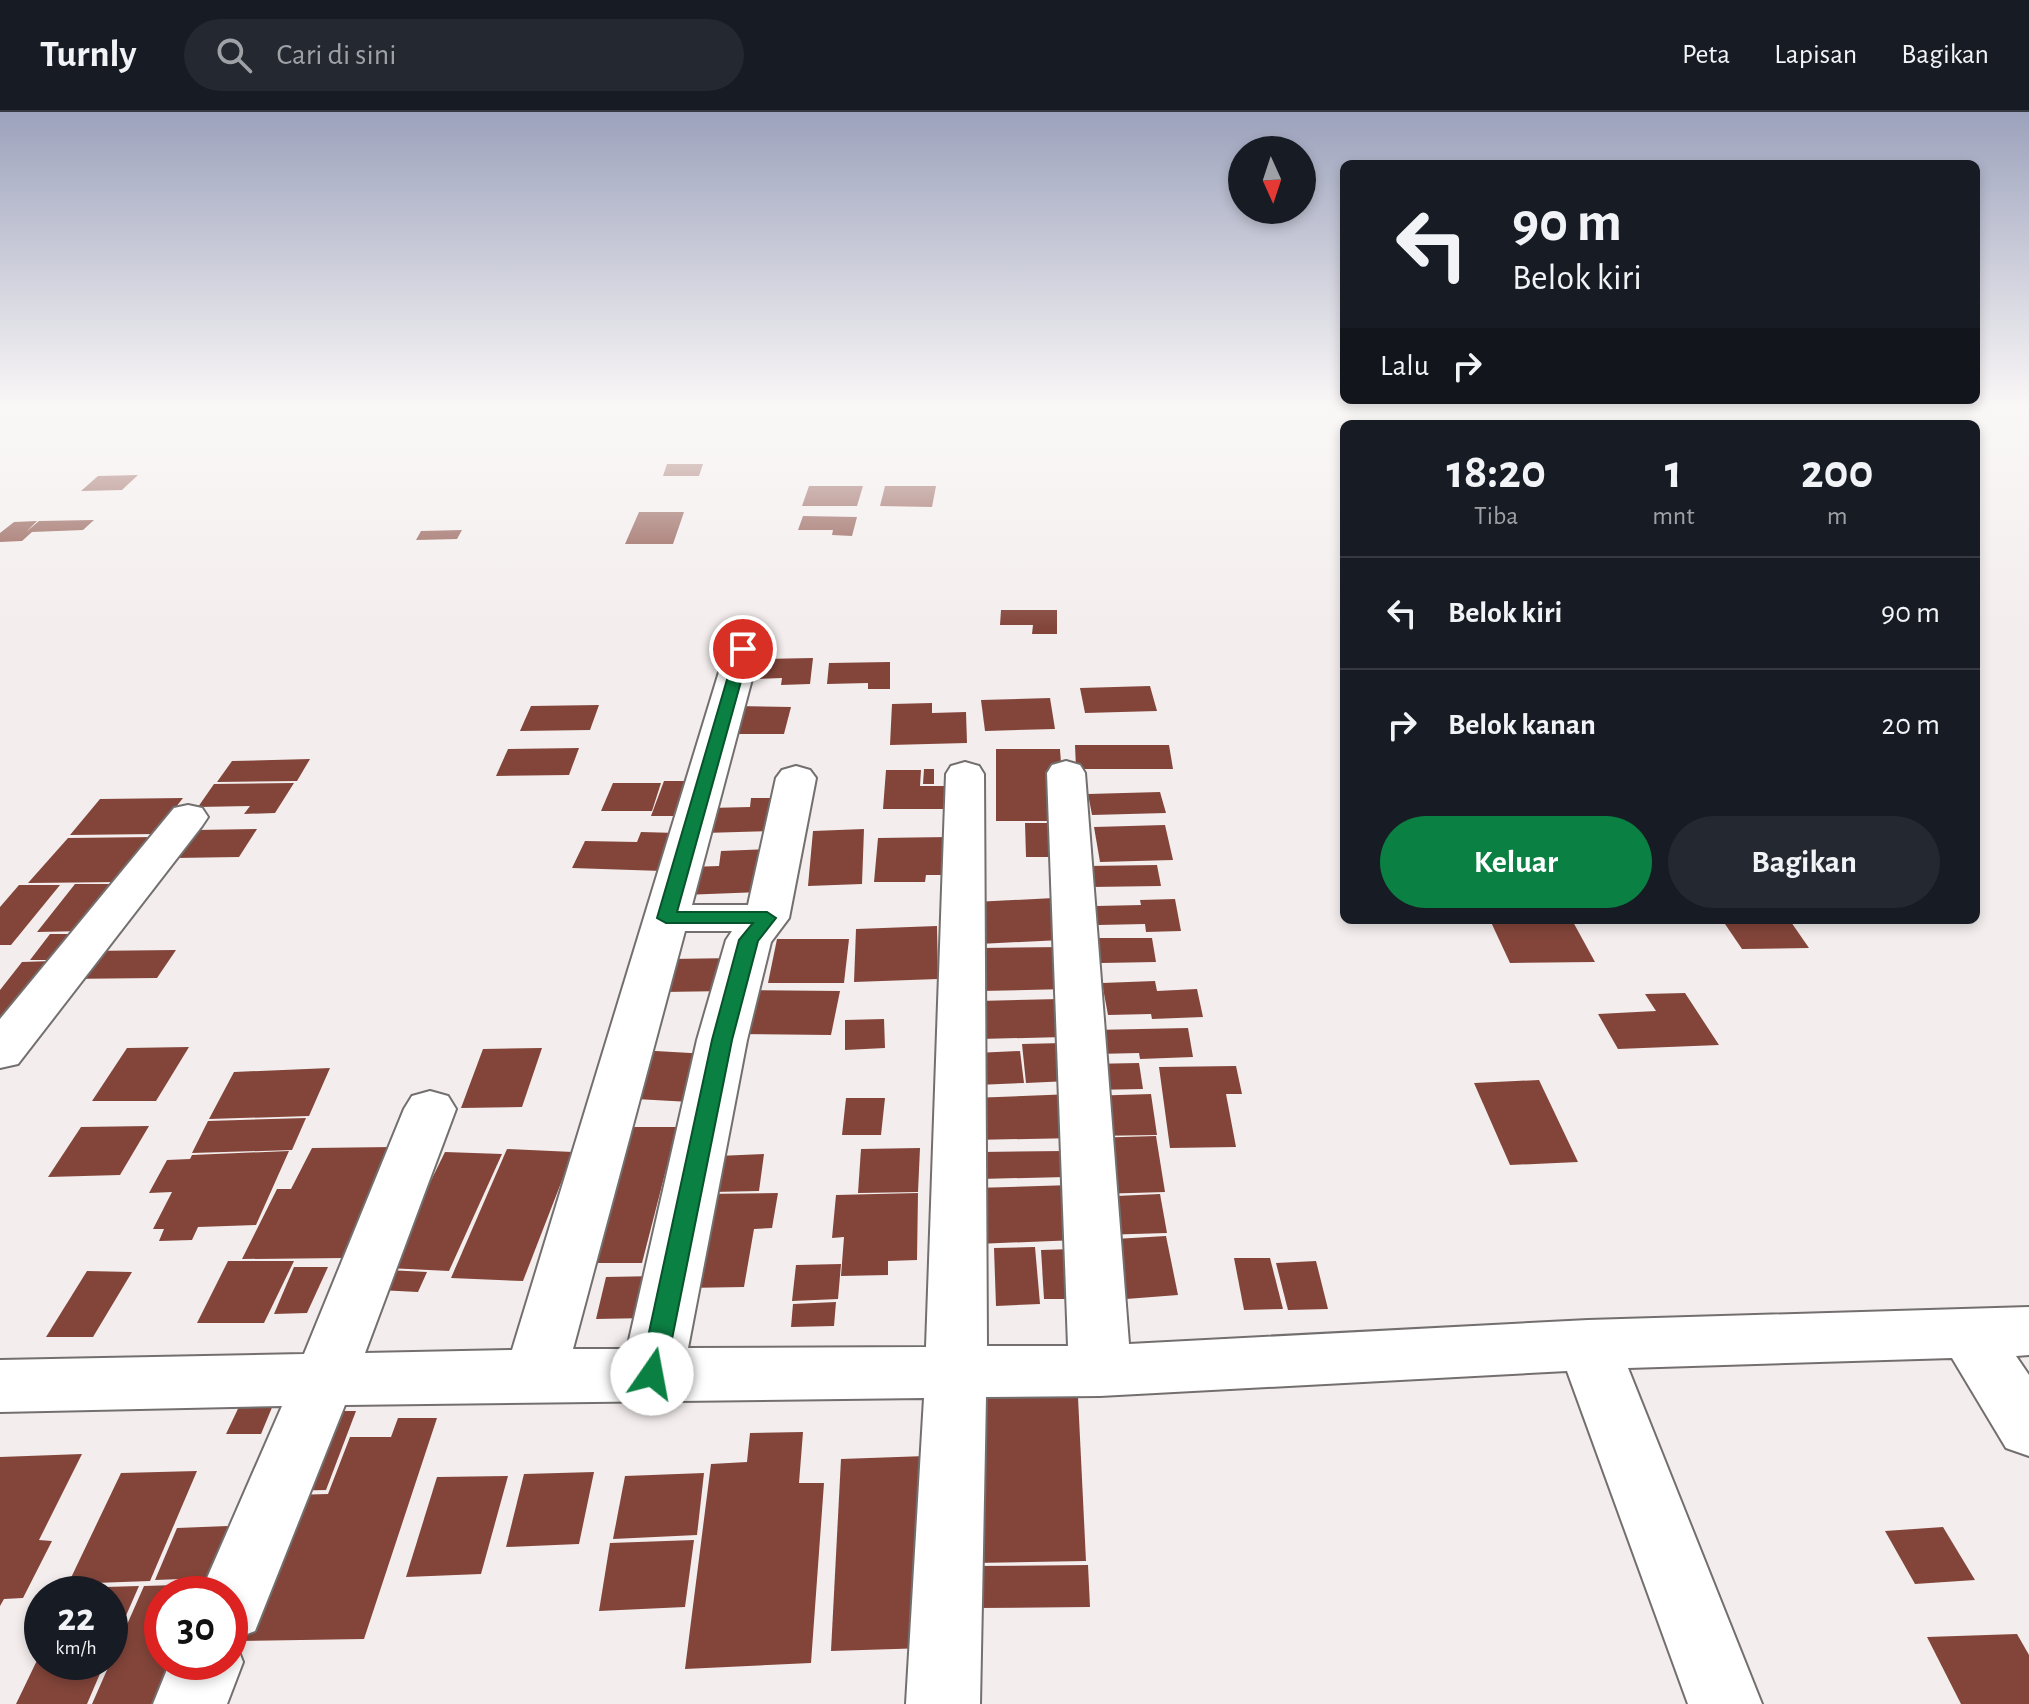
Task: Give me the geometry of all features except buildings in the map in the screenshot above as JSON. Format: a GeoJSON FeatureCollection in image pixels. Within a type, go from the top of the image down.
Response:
{"type":"FeatureCollection","features":[{"type":"Feature","properties":{"kind":"street"},"geometry":{"type":"LineString","coordinates":[[535,1375],[743,649]]}},
{"type":"Feature","properties":{"kind":"street"},"geometry":{"type":"LineString","coordinates":[[1066,773],[1100,1371]]}},
{"type":"Feature","properties":{"kind":"street"},"geometry":{"type":"LineString","coordinates":[[943,1704],[956,1372],[965,774]]}},
{"type":"Feature","properties":{"kind":"street"},"geometry":{"type":"LineString","coordinates":[[652,1374],[722,1040],[749,940],[767,918],[796,778]]}},
{"type":"Feature","properties":{"kind":"street"},"geometry":{"type":"LineString","coordinates":[[0,1052],[188,817]]}},
{"type":"Feature","properties":{"kind":"street"},"geometry":{"type":"LineString","coordinates":[[666,918],[767,918]]}},
{"type":"Feature","properties":{"kind":"street"},"geometry":{"type":"LineString","coordinates":[[243,1576],[324,1380],[430,1109]]}},
{"type":"Feature","properties":{"kind":"street"},"geometry":{"type":"LineString","coordinates":[[0,1386],[535,1375],[1100,1371],[1588,1345],[2029,1331]]}},
{"type":"Feature","properties":{"kind":"street"},"geometry":{"type":"LineString","coordinates":[[1969,1333],[2029,1429]]}},
{"type":"Feature","properties":{"kind":"street"},"geometry":{"type":"LineString","coordinates":[[1588,1345],[1725,1704]]}},
{"type":"Feature","properties":{"kind":"street"},"geometry":{"type":"LineString","coordinates":[[190,1704],[200,1680]]}},
{"type":"Feature","properties":{"kind":"route"},"geometry":{"type":"LineString","coordinates":[[652,1374],[722,1040],[749,940],[767,918],[666,918],[743,649]]}}]}
